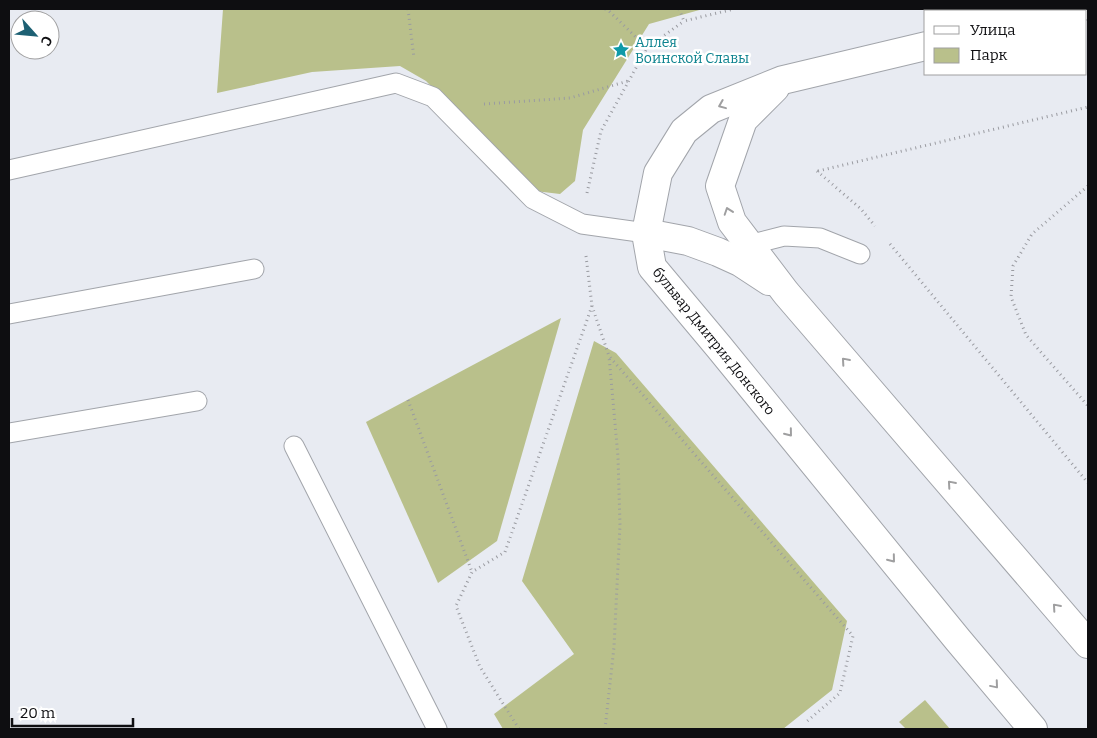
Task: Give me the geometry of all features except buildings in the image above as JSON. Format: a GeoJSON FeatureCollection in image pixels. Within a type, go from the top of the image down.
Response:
{"type":"FeatureCollection","features":[{"type":"Feature","properties":{"kind":"street","name":"бульвар Дмитрия Донского"},"geometry":{"type":"LineString","coordinates":[[924,46],[783,80],[711,109],[684,131],[658,173],[646,233],[652,267],[1033,729]]}},
{"type":"Feature","properties":{"kind":"street"},"geometry":{"type":"LineString","coordinates":[[783,80],[743,120],[720,186],[732,222],[786,293],[1088,644]]}},
{"type":"Feature","properties":{"kind":"street"},"geometry":{"type":"LineString","coordinates":[[646,233],[688,241],[740,262],[786,293]]}},
{"type":"Feature","properties":{"kind":"lane"},"geometry":{"type":"LineString","coordinates":[[9,170],[396,83],[433,97],[533,198],[582,224],[646,233]]}},
{"type":"Feature","properties":{"kind":"lane"},"geometry":{"type":"LineString","coordinates":[[749,245],[784,236],[820,238],[860,254]]}},
{"type":"Feature","properties":{"kind":"lane"},"geometry":{"type":"LineString","coordinates":[[9,314],[254,269]]}},
{"type":"Feature","properties":{"kind":"lane"},"geometry":{"type":"LineString","coordinates":[[9,433],[197,401]]}},
{"type":"Feature","properties":{"kind":"lane"},"geometry":{"type":"LineString","coordinates":[[294,446],[437,729]]}},
{"type":"Feature","properties":{"kind":"path"},"geometry":{"type":"LineString","coordinates":[[408,9],[415,64],[433,97],[473,105],[570,98],[629,81]]}},
{"type":"Feature","properties":{"kind":"path"},"geometry":{"type":"LineString","coordinates":[[604,9],[609,11],[647,48]]}},
{"type":"Feature","properties":{"kind":"path"},"geometry":{"type":"LineString","coordinates":[[679,9],[684,21]]}},
{"type":"Feature","properties":{"kind":"path"},"geometry":{"type":"LineString","coordinates":[[605,729],[614,647],[620,526],[618,457],[609,356],[592,306],[582,224],[587,186],[601,131],[647,48],[684,21],[734,9]]}},
{"type":"Feature","properties":{"kind":"path"},"geometry":{"type":"LineString","coordinates":[[880,232],[861,209],[818,171],[1088,107]]}},
{"type":"Feature","properties":{"kind":"path"},"geometry":{"type":"LineString","coordinates":[[1088,186],[1032,234],[1013,266],[1011,297],[1026,335],[1088,406]]}},
{"type":"Feature","properties":{"kind":"path"},"geometry":{"type":"LineString","coordinates":[[886,240],[1088,482]]}},
{"type":"Feature","properties":{"kind":"path"},"geometry":{"type":"LineString","coordinates":[[519,729],[480,667],[456,606],[472,572],[505,552],[592,306]]}},
{"type":"Feature","properties":{"kind":"path"},"geometry":{"type":"LineString","coordinates":[[609,356],[853,636],[840,694],[805,723]]}},
{"type":"Feature","properties":{"kind":"path"},"geometry":{"type":"LineString","coordinates":[[408,400],[472,572]]}},
{"type":"Feature","properties":{"kind":"green space"},"geometry":{"type":"Polygon","coordinates":[[[223,9],[703,9],[649,24],[583,130],[575,181],[560,194],[535,191],[426,81],[400,66],[312,72],[217,93],[223,9]]]}},
{"type":"Feature","properties":{"kind":"green space"},"geometry":{"type":"Polygon","coordinates":[[[561,318],[497,541],[438,583],[366,422],[561,318]]]}},
{"type":"Feature","properties":{"kind":"green space"},"geometry":{"type":"Polygon","coordinates":[[[594,341],[616,353],[847,621],[832,690],[783,729],[503,729],[494,714],[574,654],[522,581],[594,341]]]}},
{"type":"Feature","properties":{"kind":"green space"},"geometry":{"type":"Polygon","coordinates":[[[925,700],[950,729],[906,729],[899,722],[925,700]]]}},
{"type":"Feature","properties":{"kind":"place","name":"Аллея Воинской Славы"},"geometry":{"type":"Point","coordinates":[621,50]}}]}
